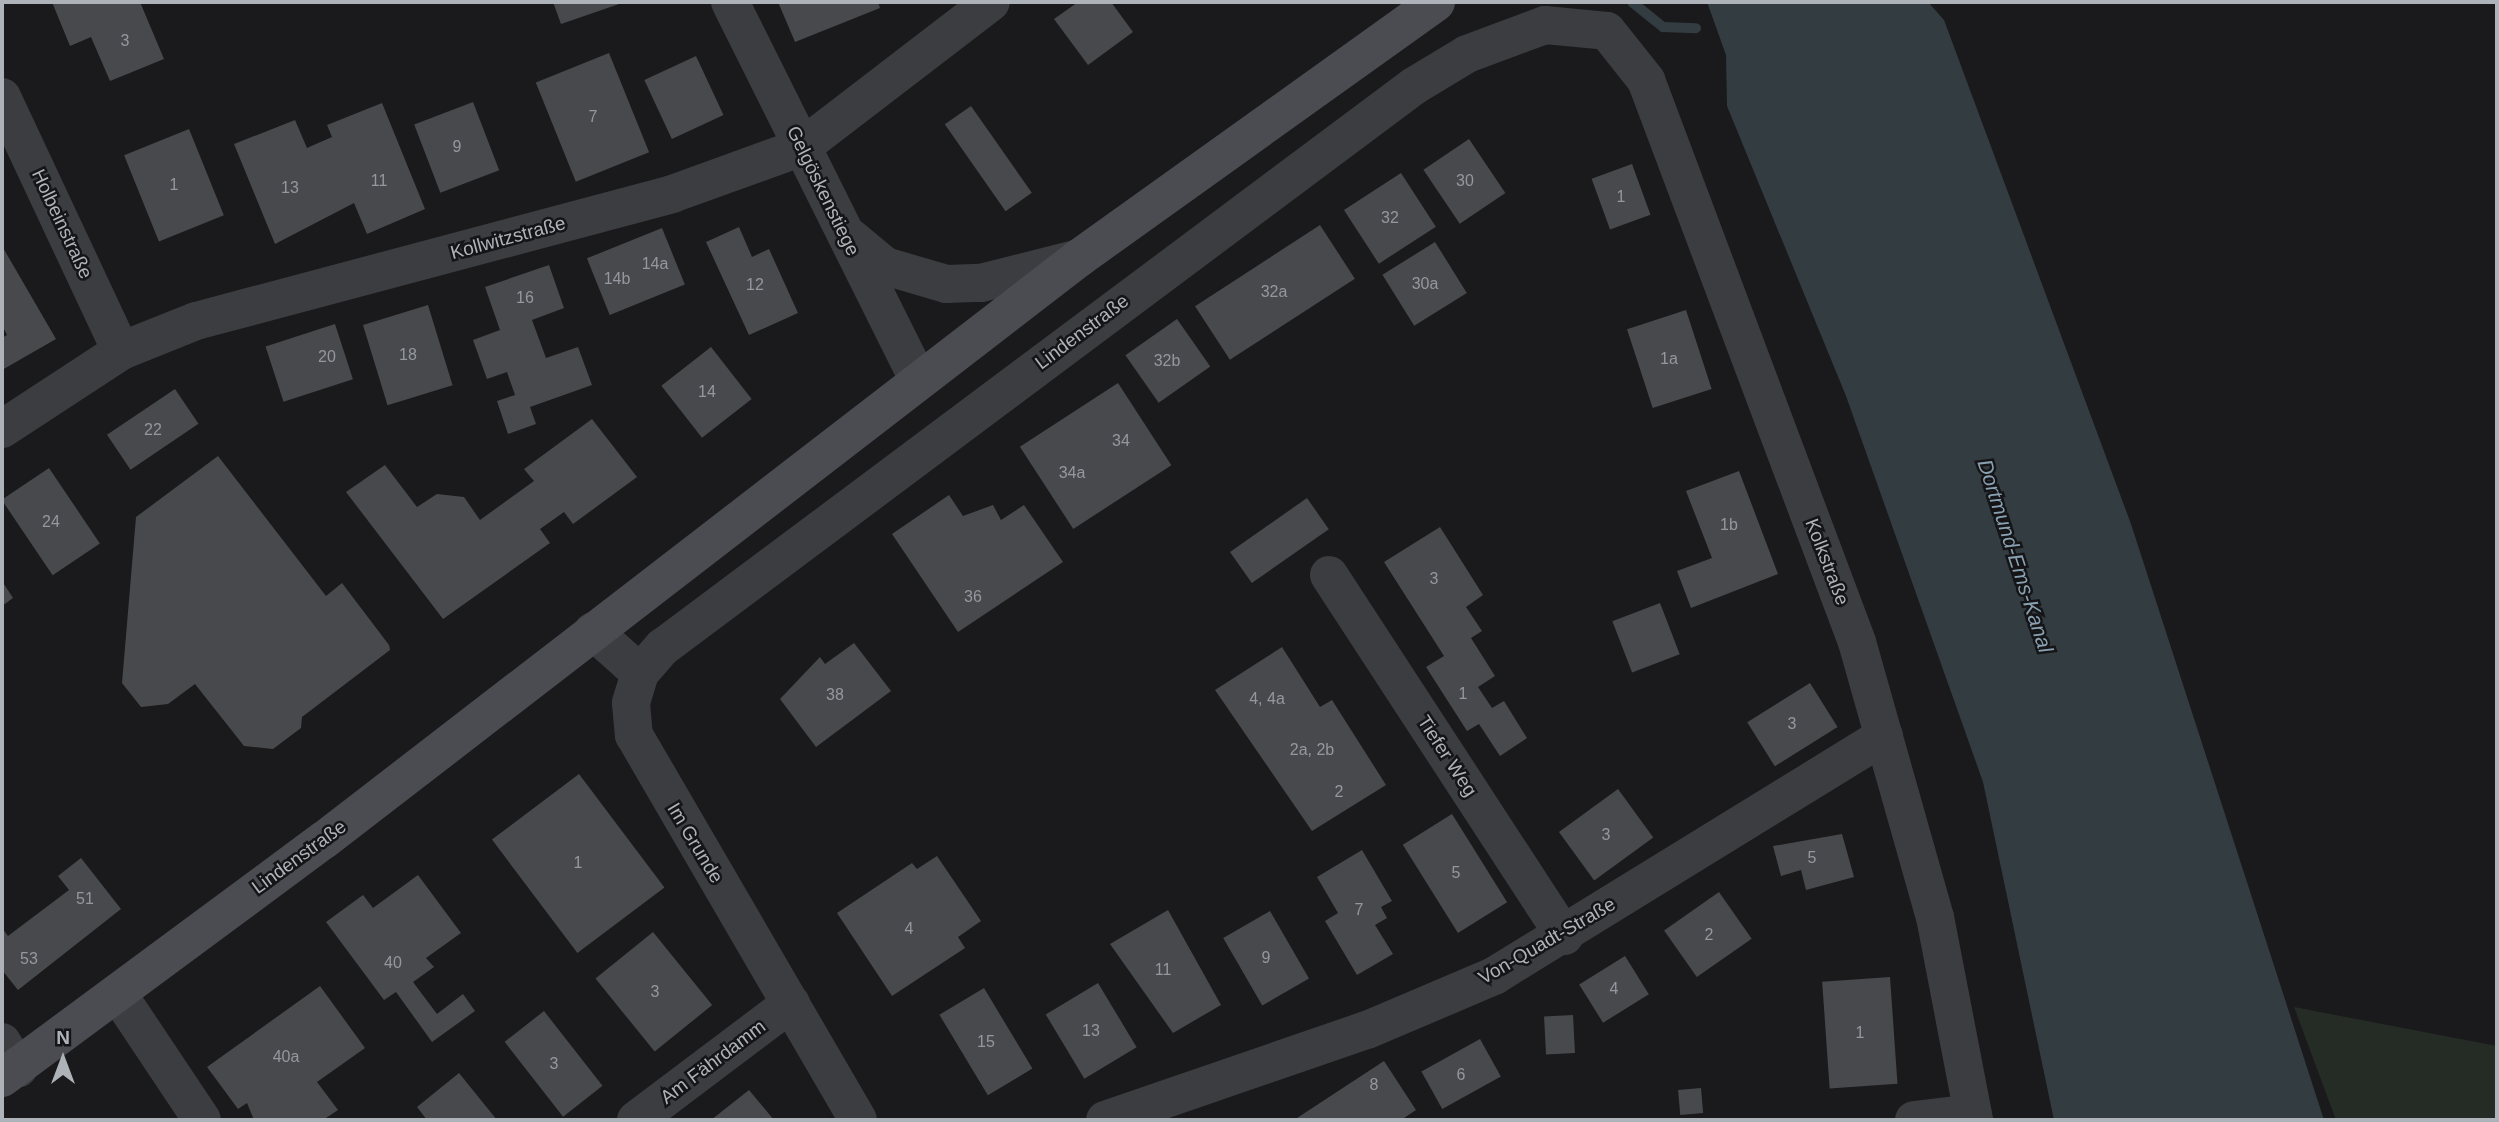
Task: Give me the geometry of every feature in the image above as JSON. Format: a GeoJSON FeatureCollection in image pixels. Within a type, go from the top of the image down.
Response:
{"type":"FeatureCollection","features":[{"type":"Feature","properties":{"kind":"main road","name":"Lindenstraße"},"geometry":{"type":"LineString","coordinates":[[7,1063],[118,995],[918,379],[1079,258],[1436,2]]}},
{"type":"Feature","properties":{"kind":"street","name":"Gelgöskenstiege"},"geometry":{"type":"LineString","coordinates":[[730,2],[918,379]]}},
{"type":"Feature","properties":{"kind":"street","name":"Kollwitzstraße"},"geometry":{"type":"LineString","coordinates":[[2,429],[121,351],[196,321],[672,194],[802,147],[991,2]]}},
{"type":"Feature","properties":{"kind":"street","name":"Lindenstraße"},"geometry":{"type":"LineString","coordinates":[[640,673],[663,647],[1414,86],[1467,54],[1545,25],[1607,31]]}},
{"type":"Feature","properties":{"kind":"street","name":"Kolkstraße"},"geometry":{"type":"LineString","coordinates":[[1607,31],[1646,80],[1857,642],[1935,917],[1974,1117]]}},
{"type":"Feature","properties":{"kind":"street","name":"Holbeinstraße"},"geometry":{"type":"LineString","coordinates":[[2,97],[121,351]]}},
{"type":"Feature","properties":{"kind":"street"},"geometry":{"type":"LineString","coordinates":[[845,233],[885,267],[946,284],[981,283],[1079,258]]}},
{"type":"Feature","properties":{"kind":"street","name":"Tiefer Weg"},"geometry":{"type":"LineString","coordinates":[[1329,575],[1564,936]]}},
{"type":"Feature","properties":{"kind":"street"},"geometry":{"type":"LineString","coordinates":[[593,631],[640,673]]}},
{"type":"Feature","properties":{"kind":"street","name":"Im Grunde"},"geometry":{"type":"LineString","coordinates":[[640,673],[631,703],[634,734],[791,1003]]}},
{"type":"Feature","properties":{"kind":"street","name":"Von-Quadt-Straße"},"geometry":{"type":"LineString","coordinates":[[1105,1120],[1367,1030],[1494,976],[1564,936],[1735,823],[1884,736]]}},
{"type":"Feature","properties":{"kind":"street"},"geometry":{"type":"LineString","coordinates":[[118,995],[202,1120]]}},
{"type":"Feature","properties":{"kind":"street"},"geometry":{"type":"LineString","coordinates":[[791,1003],[858,1120]]}},
{"type":"Feature","properties":{"kind":"street","name":"Am Fährdamm"},"geometry":{"type":"LineString","coordinates":[[636,1120],[791,1003]]}},
{"type":"Feature","properties":{"kind":"street"},"geometry":{"type":"LineString","coordinates":[[1914,1120],[1974,1117]]}},
{"type":"Feature","properties":{"kind":"shaded area"},"geometry":{"type":"Polygon","coordinates":[[[2294,1007],[2497,1046],[2497,1120],[2336,1120],[2294,1007]]]}},
{"type":"Feature","properties":{"kind":"water","name":"Dortmund-Ems-Kanal"},"geometry":{"type":"Polygon","coordinates":[[[1707,2],[1928,2],[1944,20],[2131,524],[2324,1120],[2054,1120],[1983,782],[1846,396],[1727,106],[1726,55],[1707,2]]]}},
{"type":"Feature","properties":{"kind":"building"},"geometry":{"type":"Polygon","coordinates":[[[52,2],[140,2],[164,59],[110,81],[91,37],[70,46],[52,2]]]}},
{"type":"Feature","properties":{"kind":"building"},"geometry":{"type":"Polygon","coordinates":[[[553,2],[625,2],[561,24],[553,2]]]}},
{"type":"Feature","properties":{"kind":"building"},"geometry":{"type":"Polygon","coordinates":[[[778,2],[878,2],[880,8],[795,42],[778,2]]]}},
{"type":"Feature","properties":{"kind":"building"},"geometry":{"type":"Polygon","coordinates":[[[1078,2],[1111,2],[1133,32],[1088,65],[1054,19],[1078,2]]]}},
{"type":"Feature","properties":{"kind":"building"},"geometry":{"type":"Polygon","coordinates":[[[609,53],[649,152],[576,182],[536,83],[609,53]]]}},
{"type":"Feature","properties":{"kind":"building"},"geometry":{"type":"Polygon","coordinates":[[[696,56],[723,115],[672,139],[644,80],[696,56]]]}},
{"type":"Feature","properties":{"kind":"building"},"geometry":{"type":"Polygon","coordinates":[[[473,102],[499,170],[440,193],[414,125],[473,102]]]}},
{"type":"Feature","properties":{"kind":"building"},"geometry":{"type":"Polygon","coordinates":[[[382,103],[425,209],[367,234],[354,203],[275,244],[234,144],[295,120],[307,148],[332,137],[327,125],[382,103]]]}},
{"type":"Feature","properties":{"kind":"building"},"geometry":{"type":"Polygon","coordinates":[[[971,106],[1032,193],[1006,211],[945,124],[971,106]]]}},
{"type":"Feature","properties":{"kind":"building"},"geometry":{"type":"Polygon","coordinates":[[[189,129],[224,215],[159,241],[124,155],[189,129]]]}},
{"type":"Feature","properties":{"kind":"building"},"geometry":{"type":"Polygon","coordinates":[[[1469,139],[1505,193],[1460,224],[1423,170],[1469,139]]]}},
{"type":"Feature","properties":{"kind":"building"},"geometry":{"type":"Polygon","coordinates":[[[1632,164],[1650,215],[1610,229],[1592,179],[1632,164]]]}},
{"type":"Feature","properties":{"kind":"building"},"geometry":{"type":"Polygon","coordinates":[[[1401,173],[1436,227],[1379,264],[1344,210],[1401,173]]]}},
{"type":"Feature","properties":{"kind":"building"},"geometry":{"type":"Polygon","coordinates":[[[1320,225],[1355,279],[1230,360],[1195,306],[1320,225]]]}},
{"type":"Feature","properties":{"kind":"building"},"geometry":{"type":"Polygon","coordinates":[[[739,227],[752,257],[769,249],[798,313],[749,335],[706,242],[739,227]]]}},
{"type":"Feature","properties":{"kind":"building"},"geometry":{"type":"Polygon","coordinates":[[[662,228],[685,285],[610,315],[587,258],[662,228]]]}},
{"type":"Feature","properties":{"kind":"building"},"geometry":{"type":"Polygon","coordinates":[[[1435,242],[1467,293],[1414,326],[1382,275],[1435,242]]]}},
{"type":"Feature","properties":{"kind":"building"},"geometry":{"type":"Polygon","coordinates":[[[2,246],[56,339],[2,370],[2,338],[7,335],[2,325],[2,246]]]}},
{"type":"Feature","properties":{"kind":"building"},"geometry":{"type":"Polygon","coordinates":[[[549,265],[564,308],[532,320],[546,358],[578,347],[592,385],[530,407],[536,424],[508,434],[497,401],[515,395],[507,372],[487,379],[473,340],[500,330],[485,287],[549,265]]]}},
{"type":"Feature","properties":{"kind":"building"},"geometry":{"type":"Polygon","coordinates":[[[428,305],[453,385],[388,405],[363,325],[428,305]]]}},
{"type":"Feature","properties":{"kind":"building"},"geometry":{"type":"Polygon","coordinates":[[[1686,310],[1712,389],[1653,408],[1627,329],[1686,310]]]}},
{"type":"Feature","properties":{"kind":"building"},"geometry":{"type":"Polygon","coordinates":[[[1177,319],[1210,367],[1159,403],[1125,355],[1177,319]]]}},
{"type":"Feature","properties":{"kind":"building"},"geometry":{"type":"Polygon","coordinates":[[[335,324],[353,379],[283,402],[266,347],[335,324]]]}},
{"type":"Feature","properties":{"kind":"building"},"geometry":{"type":"Polygon","coordinates":[[[711,347],[752,399],[702,438],[661,386],[711,347]]]}},
{"type":"Feature","properties":{"kind":"building"},"geometry":{"type":"Polygon","coordinates":[[[1118,383],[1171,465],[1073,529],[1020,447],[1118,383]]]}},
{"type":"Feature","properties":{"kind":"building"},"geometry":{"type":"Polygon","coordinates":[[[175,389],[198,424],[131,470],[107,435],[175,389]]]}},
{"type":"Feature","properties":{"kind":"building"},"geometry":{"type":"Polygon","coordinates":[[[592,419],[637,477],[573,524],[564,512],[540,529],[550,543],[443,619],[346,492],[385,465],[417,507],[437,494],[464,497],[480,520],[534,481],[524,469],[592,419]]]}},
{"type":"Feature","properties":{"kind":"building"},"geometry":{"type":"Polygon","coordinates":[[[218,456],[326,596],[342,583],[390,650],[302,717],[301,728],[273,749],[244,746],[195,684],[168,704],[141,707],[122,683],[136,517],[218,456]]]}},
{"type":"Feature","properties":{"kind":"building"},"geometry":{"type":"Polygon","coordinates":[[[49,468],[100,543],[53,575],[2,500],[49,468]]]}},
{"type":"Feature","properties":{"kind":"building"},"geometry":{"type":"Polygon","coordinates":[[[1739,471],[1778,574],[1691,608],[1677,571],[1712,558],[1686,491],[1739,471]]]}},
{"type":"Feature","properties":{"kind":"building"},"geometry":{"type":"Polygon","coordinates":[[[949,495],[963,516],[993,505],[1001,520],[1024,505],[1063,562],[958,632],[892,534],[949,495]]]}},
{"type":"Feature","properties":{"kind":"building"},"geometry":{"type":"Polygon","coordinates":[[[1307,498],[1329,529],[1252,583],[1230,552],[1307,498]]]}},
{"type":"Feature","properties":{"kind":"building"},"geometry":{"type":"Polygon","coordinates":[[[1440,527],[1483,595],[1466,607],[1482,631],[1471,638],[1495,676],[1478,687],[1492,708],[1504,701],[1527,738],[1500,756],[1479,724],[1467,731],[1426,667],[1444,656],[1384,562],[1440,527]]]}},
{"type":"Feature","properties":{"kind":"building"},"geometry":{"type":"Polygon","coordinates":[[[2,581],[13,598],[2,606],[2,581]]]}},
{"type":"Feature","properties":{"kind":"building"},"geometry":{"type":"Polygon","coordinates":[[[1660,603],[1680,654],[1632,673],[1612,621],[1660,603]]]}},
{"type":"Feature","properties":{"kind":"building"},"geometry":{"type":"Polygon","coordinates":[[[854,643],[891,691],[816,747],[780,699],[820,657],[825,664],[854,643]]]}},
{"type":"Feature","properties":{"kind":"building"},"geometry":{"type":"Polygon","coordinates":[[[1282,647],[1320,707],[1332,700],[1386,785],[1312,831],[1215,690],[1282,647]]]}},
{"type":"Feature","properties":{"kind":"building"},"geometry":{"type":"Polygon","coordinates":[[[1810,683],[1838,727],[1775,766],[1747,722],[1810,683]]]}},
{"type":"Feature","properties":{"kind":"building"},"geometry":{"type":"Polygon","coordinates":[[[579,774],[664,887],[577,953],[492,840],[579,774]]]}},
{"type":"Feature","properties":{"kind":"building"},"geometry":{"type":"Polygon","coordinates":[[[1618,789],[1653,838],[1594,880],[1559,832],[1618,789]]]}},
{"type":"Feature","properties":{"kind":"building"},"geometry":{"type":"Polygon","coordinates":[[[1452,814],[1507,902],[1458,933],[1403,845],[1452,814]]]}},
{"type":"Feature","properties":{"kind":"building"},"geometry":{"type":"Polygon","coordinates":[[[1842,834],[1854,877],[1806,890],[1801,870],[1781,876],[1773,846],[1842,834]]]}},
{"type":"Feature","properties":{"kind":"building"},"geometry":{"type":"Polygon","coordinates":[[[1362,850],[1392,901],[1381,907],[1387,918],[1375,925],[1393,954],[1357,975],[1325,921],[1338,913],[1317,877],[1362,850]]]}},
{"type":"Feature","properties":{"kind":"building"},"geometry":{"type":"Polygon","coordinates":[[[937,856],[981,921],[958,937],[965,948],[892,996],[837,913],[912,863],[917,869],[937,856]]]}},
{"type":"Feature","properties":{"kind":"building"},"geometry":{"type":"Polygon","coordinates":[[[81,858],[121,909],[18,990],[2,970],[2,928],[8,936],[69,890],[58,876],[81,858]]]}},
{"type":"Feature","properties":{"kind":"building"},"geometry":{"type":"Polygon","coordinates":[[[418,875],[461,933],[426,958],[434,967],[413,982],[437,1014],[463,994],[475,1011],[432,1042],[396,992],[384,1000],[326,922],[363,895],[373,908],[418,875]]]}},
{"type":"Feature","properties":{"kind":"building"},"geometry":{"type":"Polygon","coordinates":[[[1719,892],[1752,939],[1697,977],[1664,930],[1719,892]]]}},
{"type":"Feature","properties":{"kind":"building"},"geometry":{"type":"Polygon","coordinates":[[[1168,910],[1221,1005],[1173,1033],[1110,944],[1168,910]]]}},
{"type":"Feature","properties":{"kind":"building"},"geometry":{"type":"Polygon","coordinates":[[[1270,911],[1309,979],[1262,1006],[1223,938],[1270,911]]]}},
{"type":"Feature","properties":{"kind":"building"},"geometry":{"type":"Polygon","coordinates":[[[653,932],[712,1005],[655,1052],[595,979],[653,932]]]}},
{"type":"Feature","properties":{"kind":"building"},"geometry":{"type":"Polygon","coordinates":[[[1625,956],[1649,994],[1603,1023],[1579,985],[1625,956]]]}},
{"type":"Feature","properties":{"kind":"building"},"geometry":{"type":"Polygon","coordinates":[[[1890,977],[1897,1084],[1830,1088],[1822,982],[1890,977]]]}},
{"type":"Feature","properties":{"kind":"building"},"geometry":{"type":"Polygon","coordinates":[[[1098,983],[1137,1047],[1084,1079],[1046,1014],[1098,983]]]}},
{"type":"Feature","properties":{"kind":"building"},"geometry":{"type":"Polygon","coordinates":[[[320,986],[365,1048],[317,1082],[338,1110],[323,1120],[254,1120],[247,1103],[238,1109],[207,1067],[320,986]]]}},
{"type":"Feature","properties":{"kind":"building"},"geometry":{"type":"Polygon","coordinates":[[[984,988],[1032,1069],[988,1095],[939,1015],[984,988]]]}},
{"type":"Feature","properties":{"kind":"building"},"geometry":{"type":"Polygon","coordinates":[[[544,1011],[602,1086],[563,1117],[505,1042],[544,1011]]]}},
{"type":"Feature","properties":{"kind":"building"},"geometry":{"type":"Polygon","coordinates":[[[1573,1015],[1575,1053],[1546,1054],[1544,1017],[1573,1015]]]}},
{"type":"Feature","properties":{"kind":"building"},"geometry":{"type":"Polygon","coordinates":[[[1480,1039],[1501,1077],[1442,1109],[1421,1071],[1480,1039]]]}},
{"type":"Feature","properties":{"kind":"building"},"geometry":{"type":"Polygon","coordinates":[[[1384,1061],[1416,1110],[1401,1120],[1294,1120],[1384,1061]]]}},
{"type":"Feature","properties":{"kind":"building"},"geometry":{"type":"Polygon","coordinates":[[[459,1073],[497,1120],[427,1120],[417,1107],[459,1073]]]}},
{"type":"Feature","properties":{"kind":"building"},"geometry":{"type":"Polygon","coordinates":[[[1701,1088],[1703,1113],[1680,1115],[1678,1090],[1701,1088]]]}},
{"type":"Feature","properties":{"kind":"building"},"geometry":{"type":"Polygon","coordinates":[[[749,1090],[774,1120],[711,1120],[749,1090]]]}},
{"type":"Feature","properties":{"kind":"waterway"},"geometry":{"type":"LineString","coordinates":[[1632,2],[1663,27],[1696,28]]}}]}
